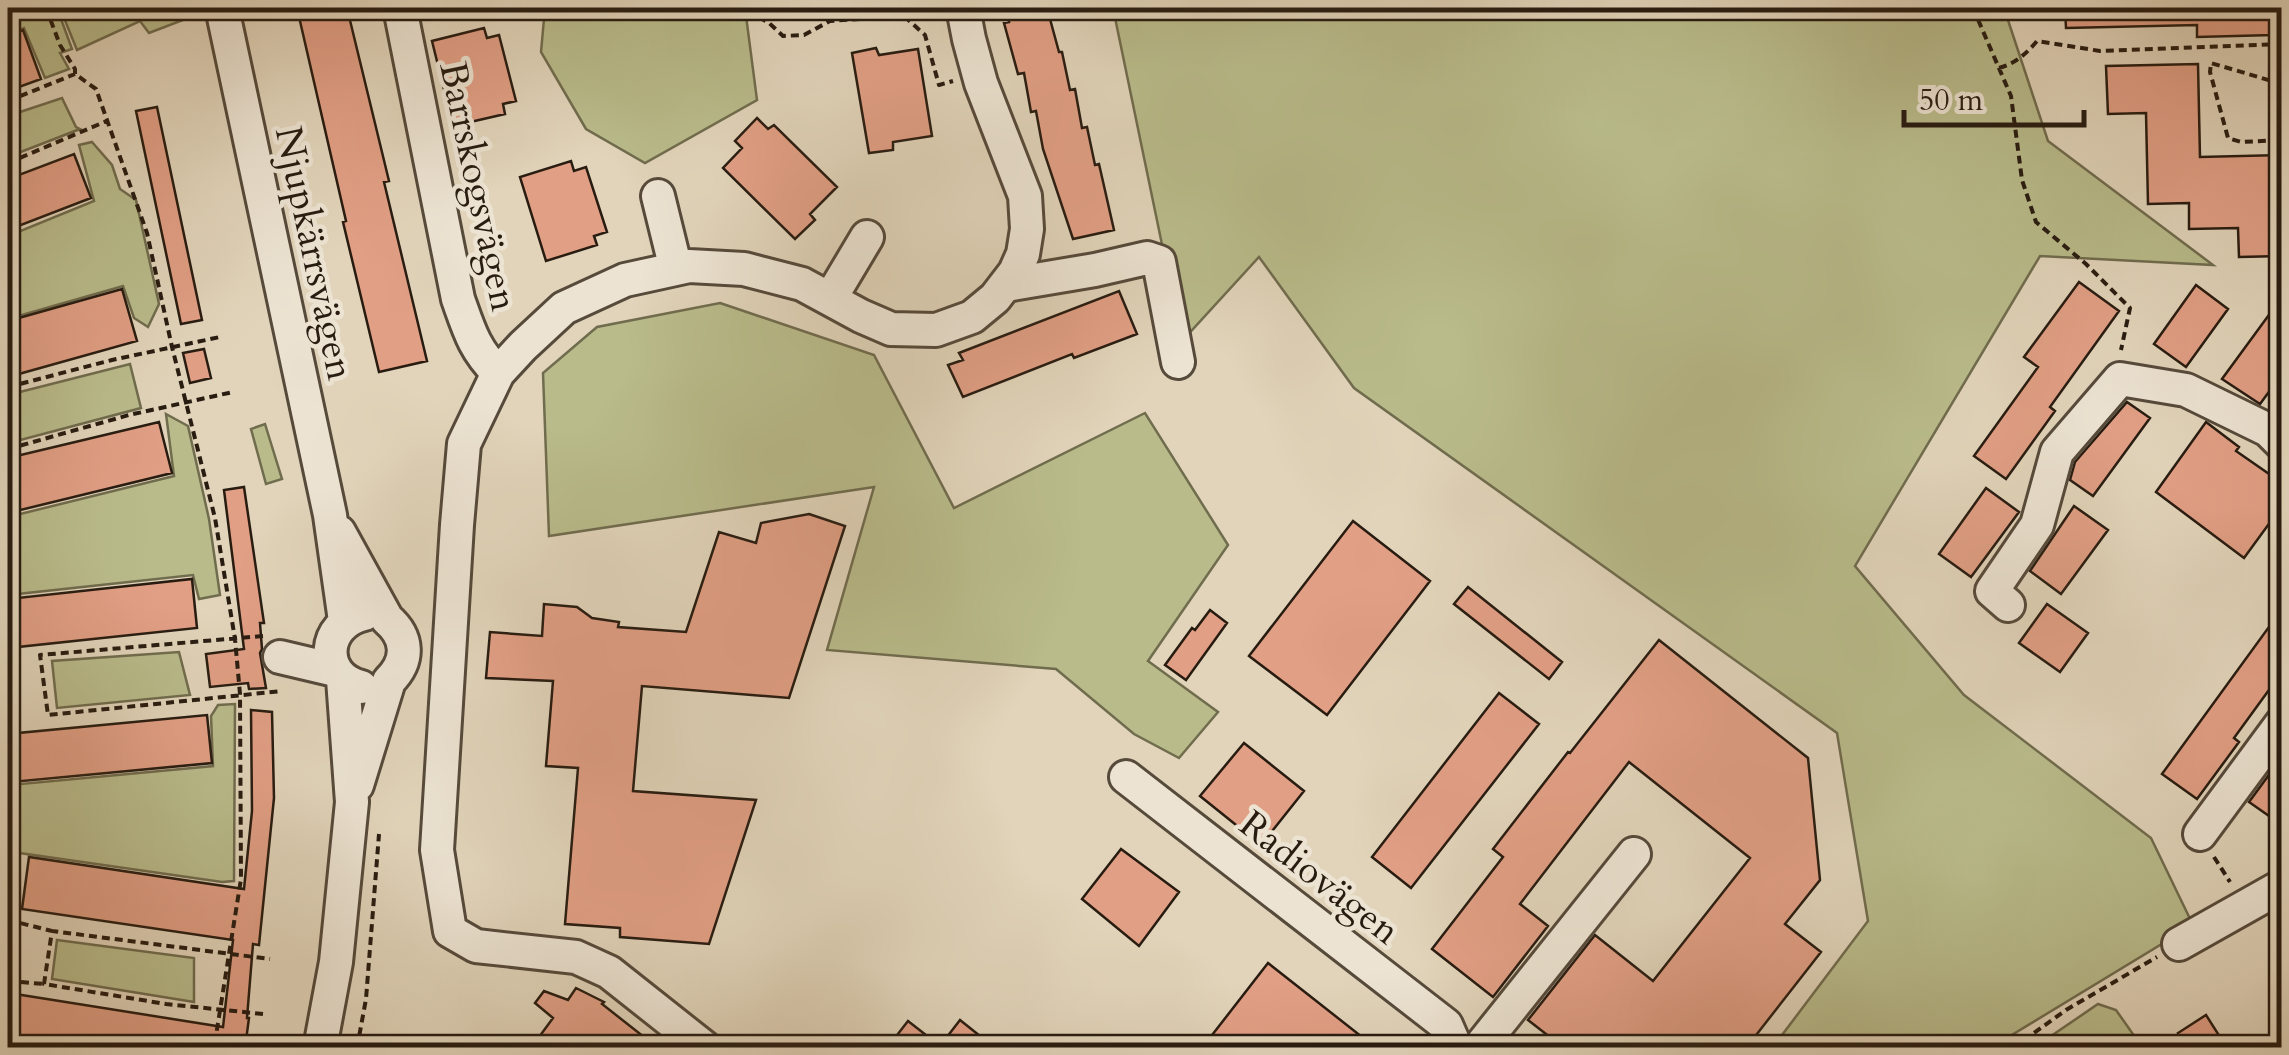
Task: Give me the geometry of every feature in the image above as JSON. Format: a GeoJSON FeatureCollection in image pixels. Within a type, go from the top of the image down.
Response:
{"type":"FeatureCollection","features":[{"type":"Feature","properties":{"kind":"street","name":"Njupkärrsvägen"},"geometry":{"type":"LineString","coordinates":[[222,8],[330,515],[352,802],[336,962],[320,1048]]}},
{"type":"Feature","properties":{"kind":"street","name":"Barrskogsvägen"},"geometry":{"type":"LineString","coordinates":[[400,8],[458,299],[481,356],[498,374]]}},
{"type":"Feature","properties":{"kind":"street"},"geometry":{"type":"LineString","coordinates":[[705,1048],[608,972],[576,957],[476,946],[450,931],[437,850],[464,444],[498,374],[522,346],[564,308],[625,280],[690,266],[744,269],[802,284],[891,329],[936,330],[972,317],[995,298],[1023,254],[1028,230],[1025,196],[982,83],[963,8]]}},
{"type":"Feature","properties":{"kind":"street"},"geometry":{"type":"LineString","coordinates":[[658,196],[673,269]]}},
{"type":"Feature","properties":{"kind":"street"},"geometry":{"type":"LineString","coordinates":[[830,299],[867,236]]}},
{"type":"Feature","properties":{"kind":"street"},"geometry":{"type":"LineString","coordinates":[[1006,285],[1147,258],[1159,262],[1178,362]]}},
{"type":"Feature","properties":{"kind":"street"},"geometry":{"type":"LineString","coordinates":[[2000,598],[2037,525],[2057,452],[2120,379],[2186,390],[2268,430],[2282,444]]}},
{"type":"Feature","properties":{"kind":"street","name":"Njupkärrsvägen"},"geometry":{"type":"LineString","coordinates":[[330,515],[405,649],[352,802]]}},
{"type":"Feature","properties":{"kind":"street"},"geometry":{"type":"LineString","coordinates":[[363,614],[375,614],[417,644],[448,651],[378,686],[366,688],[354,685],[339,652],[363,614]]}},
{"type":"Feature","properties":{"kind":"street"},"geometry":{"type":"LineString","coordinates":[[2200,834],[2282,723]]}},
{"type":"Feature","properties":{"kind":"street","name":"Radiovägen"},"geometry":{"type":"LineString","coordinates":[[1126,777],[1446,1025],[1456,1048]]}},
{"type":"Feature","properties":{"kind":"street"},"geometry":{"type":"LineString","coordinates":[[1479,1048],[1634,854]]}},
{"type":"Feature","properties":{"kind":"street"},"geometry":{"type":"LineString","coordinates":[[2179,944],[2282,886]]}},
{"type":"Feature","properties":{"kind":"path"},"geometry":{"type":"LineString","coordinates":[[46,8],[75,74],[96,89],[148,232],[215,518],[240,694],[241,879],[214,1048]]}},
{"type":"Feature","properties":{"kind":"path"},"geometry":{"type":"LineString","coordinates":[[752,8],[753,15],[783,36],[804,35],[830,21],[904,16],[925,35],[940,85],[957,80]]}},
{"type":"Feature","properties":{"kind":"path"},"geometry":{"type":"LineString","coordinates":[[1973,8],[2011,96],[2022,180],[2036,222],[2130,308],[2120,379]]}},
{"type":"Feature","properties":{"kind":"path"},"geometry":{"type":"LineString","coordinates":[[1999,68],[2026,54],[2037,41],[2100,51],[2282,44]]}},
{"type":"Feature","properties":{"kind":"path"},"geometry":{"type":"LineString","coordinates":[[2282,84],[2211,63],[2228,138],[2241,142],[2282,140]]}},
{"type":"Feature","properties":{"kind":"path"},"geometry":{"type":"LineString","coordinates":[[8,100],[75,74]]}},
{"type":"Feature","properties":{"kind":"path"},"geometry":{"type":"LineString","coordinates":[[8,163],[109,120]]}},
{"type":"Feature","properties":{"kind":"path"},"geometry":{"type":"LineString","coordinates":[[8,387],[220,337]]}},
{"type":"Feature","properties":{"kind":"path"},"geometry":{"type":"LineString","coordinates":[[8,449],[233,392]]}},
{"type":"Feature","properties":{"kind":"path"},"geometry":{"type":"LineString","coordinates":[[263,636],[40,655],[48,714],[282,691]]}},
{"type":"Feature","properties":{"kind":"path"},"geometry":{"type":"LineString","coordinates":[[2200,834],[2246,908]]}},
{"type":"Feature","properties":{"kind":"path"},"geometry":{"type":"LineString","coordinates":[[8,920],[52,931],[270,959]]}},
{"type":"Feature","properties":{"kind":"path"},"geometry":{"type":"LineString","coordinates":[[44,984],[52,931]]}},
{"type":"Feature","properties":{"kind":"path"},"geometry":{"type":"LineString","coordinates":[[2013,1048],[2066,1010],[2179,944]]}},
{"type":"Feature","properties":{"kind":"path"},"geometry":{"type":"LineString","coordinates":[[8,981],[262,1014]]}},
{"type":"Feature","properties":{"kind":"green space"},"geometry":{"type":"Polygon","coordinates":[[[8,8],[57,8],[72,49],[60,53],[69,69],[45,78],[24,28],[8,34],[8,8]]]}},
{"type":"Feature","properties":{"kind":"green space"},"geometry":{"type":"Polygon","coordinates":[[[60,8],[194,8],[196,15],[149,33],[140,21],[77,50],[60,8]]]}},
{"type":"Feature","properties":{"kind":"green space"},"geometry":{"type":"Polygon","coordinates":[[[545,8],[745,8],[757,100],[645,163],[586,129],[541,52],[545,8]]]}},
{"type":"Feature","properties":{"kind":"green space"},"geometry":{"type":"Polygon","coordinates":[[[1113,8],[2004,8],[2048,141],[2213,265],[2040,256],[1855,566],[1964,695],[2151,838],[2193,925],[1992,1047],[1773,1047],[1868,921],[1837,733],[1354,388],[1259,257],[1182,341],[1113,8]]]}},
{"type":"Feature","properties":{"kind":"green space"},"geometry":{"type":"Polygon","coordinates":[[[62,98],[80,129],[8,157],[8,116],[62,98]]]}},
{"type":"Feature","properties":{"kind":"green space"},"geometry":{"type":"Polygon","coordinates":[[[92,142],[112,165],[120,189],[136,200],[159,304],[148,327],[134,318],[123,286],[8,319],[8,236],[94,201],[79,145],[92,142]]]}},
{"type":"Feature","properties":{"kind":"green space"},"geometry":{"type":"Polygon","coordinates":[[[720,303],[874,355],[954,508],[1145,413],[1228,545],[1148,661],[1218,712],[1179,758],[1134,734],[1056,669],[827,650],[874,487],[549,536],[543,373],[597,327],[720,303]]]}},
{"type":"Feature","properties":{"kind":"green space"},"geometry":{"type":"Polygon","coordinates":[[[130,364],[141,408],[13,442],[8,395],[130,364]]]}},
{"type":"Feature","properties":{"kind":"green space"},"geometry":{"type":"Polygon","coordinates":[[[166,414],[188,426],[209,519],[220,595],[199,599],[193,575],[8,595],[8,517],[174,476],[166,414]]]}},
{"type":"Feature","properties":{"kind":"green space"},"geometry":{"type":"Polygon","coordinates":[[[265,424],[282,479],[266,484],[251,429],[265,424]]]}},
{"type":"Feature","properties":{"kind":"green space"},"geometry":{"type":"Polygon","coordinates":[[[179,652],[190,695],[57,708],[52,661],[179,652]]]}},
{"type":"Feature","properties":{"kind":"green space"},"geometry":{"type":"Polygon","coordinates":[[[235,704],[234,881],[19,853],[8,915],[8,765],[11,785],[213,766],[211,716],[218,705],[235,704]]]}},
{"type":"Feature","properties":{"kind":"green space"},"geometry":{"type":"Polygon","coordinates":[[[57,940],[194,958],[194,1002],[52,979],[57,940]]]}},
{"type":"Feature","properties":{"kind":"green space"},"geometry":{"type":"Polygon","coordinates":[[[2098,1004],[2116,1010],[2142,1047],[2035,1047],[2098,1004]]]}},
{"type":"Feature","properties":{"kind":"building"},"geometry":{"type":"Polygon","coordinates":[[[297,8],[347,8],[427,361],[379,372],[297,8]]]}},
{"type":"Feature","properties":{"kind":"building"},"geometry":{"type":"Polygon","coordinates":[[[1005,8],[1047,8],[1070,90],[1075,89],[1082,128],[1087,127],[1095,165],[1099,164],[1114,230],[1073,239],[1043,149],[1036,111],[1031,112],[1024,73],[1018,74],[1004,23],[1009,22],[1005,8]]]}},
{"type":"Feature","properties":{"kind":"building"},"geometry":{"type":"Polygon","coordinates":[[[2065,8],[2273,8],[2273,35],[2197,37],[2197,25],[2066,28],[2065,8]]]}},
{"type":"Feature","properties":{"kind":"building"},"geometry":{"type":"Polygon","coordinates":[[[484,28],[487,38],[499,35],[516,101],[503,104],[505,114],[453,126],[432,41],[484,28]]]}},
{"type":"Feature","properties":{"kind":"building"},"geometry":{"type":"Polygon","coordinates":[[[23,30],[41,79],[8,91],[8,35],[23,30]]]}},
{"type":"Feature","properties":{"kind":"building"},"geometry":{"type":"Polygon","coordinates":[[[876,48],[879,55],[918,49],[932,136],[893,142],[893,150],[869,153],[852,53],[876,48]]]}},
{"type":"Feature","properties":{"kind":"building"},"geometry":{"type":"Polygon","coordinates":[[[2198,64],[2200,157],[2282,155],[2282,256],[2239,257],[2238,228],[2189,229],[2189,203],[2148,204],[2146,113],[2108,114],[2106,66],[2198,64]]]}},
{"type":"Feature","properties":{"kind":"building"},"geometry":{"type":"Polygon","coordinates":[[[157,107],[202,320],[181,324],[136,111],[157,107]]]}},
{"type":"Feature","properties":{"kind":"building"},"geometry":{"type":"Polygon","coordinates":[[[757,118],[768,129],[774,125],[837,187],[810,214],[815,220],[795,239],[723,168],[742,148],[735,141],[757,118]]]}},
{"type":"Feature","properties":{"kind":"building"},"geometry":{"type":"Polygon","coordinates":[[[74,154],[91,198],[8,230],[8,179],[74,154]]]}},
{"type":"Feature","properties":{"kind":"building"},"geometry":{"type":"Polygon","coordinates":[[[571,161],[574,171],[586,167],[607,232],[594,236],[597,245],[546,261],[520,177],[571,161]]]}},
{"type":"Feature","properties":{"kind":"building"},"geometry":{"type":"Polygon","coordinates":[[[2079,282],[2119,311],[2050,407],[2055,411],[2006,479],[1974,456],[2038,367],[2024,357],[2079,282]]]}},
{"type":"Feature","properties":{"kind":"building"},"geometry":{"type":"Polygon","coordinates":[[[2196,285],[2228,309],[2186,367],[2154,344],[2196,285]]]}},
{"type":"Feature","properties":{"kind":"building"},"geometry":{"type":"Polygon","coordinates":[[[122,289],[137,341],[8,377],[8,321],[122,289]]]}},
{"type":"Feature","properties":{"kind":"building"},"geometry":{"type":"Polygon","coordinates":[[[1119,291],[1137,334],[1074,358],[1072,354],[963,397],[948,365],[963,360],[959,353],[1119,291]]]}},
{"type":"Feature","properties":{"kind":"building"},"geometry":{"type":"Polygon","coordinates":[[[2282,297],[2282,374],[2260,404],[2222,379],[2282,297]]]}},
{"type":"Feature","properties":{"kind":"building"},"geometry":{"type":"Polygon","coordinates":[[[204,349],[211,378],[190,383],[183,353],[204,349]]]}},
{"type":"Feature","properties":{"kind":"building"},"geometry":{"type":"Polygon","coordinates":[[[2127,402],[2150,418],[2093,496],[2070,480],[2075,462],[2127,402]]]}},
{"type":"Feature","properties":{"kind":"building"},"geometry":{"type":"Polygon","coordinates":[[[159,422],[172,473],[8,513],[8,458],[159,422]]]}},
{"type":"Feature","properties":{"kind":"building"},"geometry":{"type":"Polygon","coordinates":[[[2206,422],[2239,447],[2236,451],[2282,483],[2282,506],[2244,558],[2156,492],[2206,422]]]}},
{"type":"Feature","properties":{"kind":"building"},"geometry":{"type":"Polygon","coordinates":[[[244,487],[264,623],[260,623],[260,653],[266,688],[249,689],[248,683],[210,687],[206,654],[244,649],[224,490],[244,487]]]}},
{"type":"Feature","properties":{"kind":"building"},"geometry":{"type":"Polygon","coordinates":[[[1986,488],[2019,512],[1971,577],[1939,554],[1986,488]]]}},
{"type":"Feature","properties":{"kind":"building"},"geometry":{"type":"Polygon","coordinates":[[[2074,506],[2108,530],[2061,594],[2030,571],[2074,506]]]}},
{"type":"Feature","properties":{"kind":"building"},"geometry":{"type":"Polygon","coordinates":[[[809,514],[845,526],[789,698],[642,686],[633,791],[756,800],[709,944],[620,937],[620,928],[565,924],[578,768],[546,766],[553,681],[486,678],[490,632],[542,636],[544,604],[577,607],[592,618],[619,622],[618,627],[686,632],[719,532],[756,543],[761,523],[809,514]]]}},
{"type":"Feature","properties":{"kind":"building"},"geometry":{"type":"Polygon","coordinates":[[[1353,521],[1430,581],[1327,715],[1249,656],[1353,521]]]}},
{"type":"Feature","properties":{"kind":"building"},"geometry":{"type":"Polygon","coordinates":[[[192,579],[197,628],[8,648],[8,599],[192,579]]]}},
{"type":"Feature","properties":{"kind":"building"},"geometry":{"type":"Polygon","coordinates":[[[1468,587],[1562,662],[1549,679],[1454,604],[1468,587]]]}},
{"type":"Feature","properties":{"kind":"building"},"geometry":{"type":"Polygon","coordinates":[[[2047,604],[2088,633],[2060,672],[2019,643],[2047,604]]]}},
{"type":"Feature","properties":{"kind":"building"},"geometry":{"type":"Polygon","coordinates":[[[2282,609],[2282,672],[2234,738],[2239,742],[2197,799],[2162,774],[2282,609]]]}},
{"type":"Feature","properties":{"kind":"building"},"geometry":{"type":"Polygon","coordinates":[[[1210,610],[1227,623],[1186,680],[1165,665],[1210,610]]]}},
{"type":"Feature","properties":{"kind":"building"},"geometry":{"type":"Polygon","coordinates":[[[1659,640],[1808,758],[1820,880],[1785,924],[1821,952],[1746,1048],[1564,1048],[1528,1020],[1595,935],[1653,981],[1750,858],[1629,762],[1520,904],[1548,926],[1493,997],[1432,949],[1503,857],[1493,849],[1659,640]]]}},
{"type":"Feature","properties":{"kind":"building"},"geometry":{"type":"Polygon","coordinates":[[[1499,693],[1539,724],[1411,888],[1372,857],[1499,693]]]}},
{"type":"Feature","properties":{"kind":"building"},"geometry":{"type":"Polygon","coordinates":[[[251,710],[272,712],[274,798],[259,945],[253,944],[245,1048],[54,1048],[8,1040],[9,993],[223,1027],[233,940],[22,909],[29,857],[244,889],[252,811],[251,710]]]}},
{"type":"Feature","properties":{"kind":"building"},"geometry":{"type":"Polygon","coordinates":[[[207,715],[212,763],[12,782],[8,734],[207,715]]]}},
{"type":"Feature","properties":{"kind":"building"},"geometry":{"type":"Polygon","coordinates":[[[1244,743],[1304,791],[1261,845],[1200,796],[1244,743]]]}},
{"type":"Feature","properties":{"kind":"building"},"geometry":{"type":"Polygon","coordinates":[[[2282,757],[2282,825],[2249,802],[2282,757]]]}},
{"type":"Feature","properties":{"kind":"building"},"geometry":{"type":"Polygon","coordinates":[[[1121,849],[1179,892],[1139,946],[1082,899],[1121,849]]]}},
{"type":"Feature","properties":{"kind":"building"},"geometry":{"type":"Polygon","coordinates":[[[1268,963],[1376,1048],[1202,1048],[1268,963]]]}},
{"type":"Feature","properties":{"kind":"building"},"geometry":{"type":"Polygon","coordinates":[[[576,988],[604,1002],[658,1048],[531,1048],[553,1018],[535,1003],[544,991],[568,1000],[576,988]]]}},
{"type":"Feature","properties":{"kind":"building"},"geometry":{"type":"Polygon","coordinates":[[[2206,1015],[2227,1048],[2188,1048],[2178,1033],[2206,1015]]]}},
{"type":"Feature","properties":{"kind":"building"},"geometry":{"type":"Polygon","coordinates":[[[960,1020],[995,1048],[887,1048],[908,1021],[940,1046],[960,1020]]]}}]}
